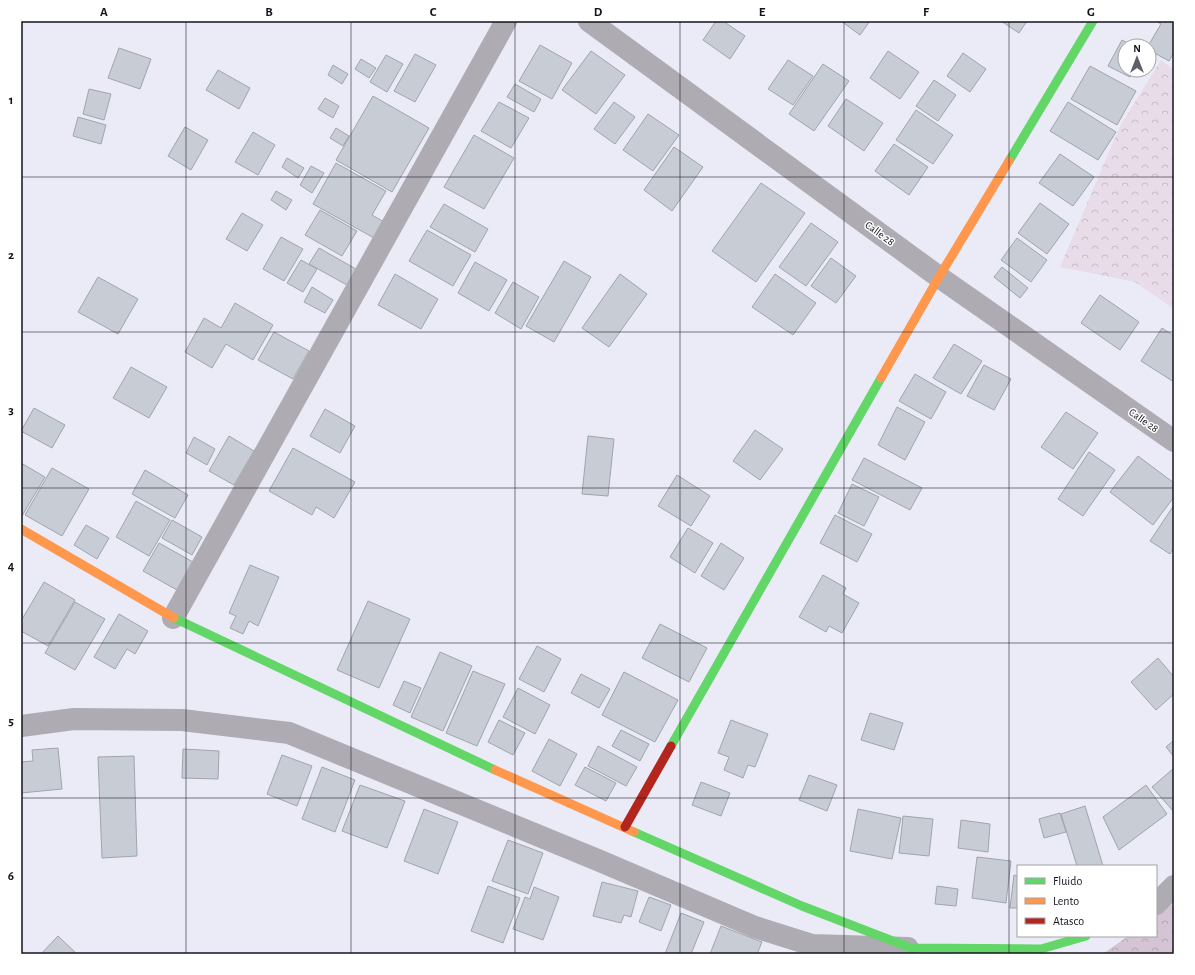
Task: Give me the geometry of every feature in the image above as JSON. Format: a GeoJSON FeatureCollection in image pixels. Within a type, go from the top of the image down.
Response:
{"type":"FeatureCollection","features":[{"type":"Feature","properties":{"kind":"street"},"geometry":{"type":"LineString","coordinates":[[173,618],[506,21]]}},
{"type":"Feature","properties":{"kind":"street","name":"Calle 28"},"geometry":{"type":"LineString","coordinates":[[589,21],[939,276],[1174,441]]}},
{"type":"Feature","properties":{"kind":"street"},"geometry":{"type":"LineString","coordinates":[[625,827],[939,276],[1093,21]]}},
{"type":"Feature","properties":{"kind":"street"},"geometry":{"type":"LineString","coordinates":[[21,529],[173,618],[457,753],[802,906],[911,948]]}},
{"type":"Feature","properties":{"kind":"street"},"geometry":{"type":"LineString","coordinates":[[21,726],[74,719],[182,720],[289,733],[600,861],[755,927],[812,945],[911,948],[1041,949],[1083,937]]}},
{"type":"Feature","properties":{"kind":"street"},"geometry":{"type":"LineString","coordinates":[[1157,903],[1174,886]]}},
{"type":"Feature","properties":{"kind":"green space"},"geometry":{"type":"Polygon","coordinates":[[[1161,60],[1174,70],[1174,309],[1135,282],[1060,267],[1120,126],[1150,78],[1157,78],[1157,66],[1161,60]]]}},
{"type":"Feature","properties":{"kind":"green space"},"geometry":{"type":"Polygon","coordinates":[[[1174,903],[1174,954],[1103,954],[1127,937],[1157,937],[1157,915],[1174,903]]]}},
{"type":"Feature","properties":{"kind":"building"},"geometry":{"type":"Polygon","coordinates":[[[716,21],[723,21],[745,36],[730,59],[703,40],[716,21]]]}},
{"type":"Feature","properties":{"kind":"building"},"geometry":{"type":"Polygon","coordinates":[[[841,21],[870,21],[860,35],[841,21]]]}},
{"type":"Feature","properties":{"kind":"building"},"geometry":{"type":"Polygon","coordinates":[[[1001,21],[1027,21],[1019,33],[1001,21]]]}},
{"type":"Feature","properties":{"kind":"building"},"geometry":{"type":"Polygon","coordinates":[[[1156,21],[1174,21],[1174,52],[1169,61],[1157,54],[1157,38],[1153,38],[1161,24],[1156,21]]]}},
{"type":"Feature","properties":{"kind":"building"},"geometry":{"type":"Polygon","coordinates":[[[540,45],[572,63],[552,99],[519,81],[540,45]]]}},
{"type":"Feature","properties":{"kind":"building"},"geometry":{"type":"Polygon","coordinates":[[[119,48],[151,59],[140,89],[108,78],[119,48]]]}},
{"type":"Feature","properties":{"kind":"building"},"geometry":{"type":"Polygon","coordinates":[[[1117,49],[1117,70],[1108,66],[1117,49]]]}},
{"type":"Feature","properties":{"kind":"building"},"geometry":{"type":"Polygon","coordinates":[[[591,51],[625,75],[596,114],[562,90],[591,51]]]}},
{"type":"Feature","properties":{"kind":"building"},"geometry":{"type":"Polygon","coordinates":[[[888,51],[919,72],[900,99],[870,78],[888,51]]]}},
{"type":"Feature","properties":{"kind":"building"},"geometry":{"type":"Polygon","coordinates":[[[963,53],[986,69],[970,92],[947,76],[963,53]]]}},
{"type":"Feature","properties":{"kind":"building"},"geometry":{"type":"Polygon","coordinates":[[[415,54],[436,65],[415,102],[394,91],[415,54]]]}},
{"type":"Feature","properties":{"kind":"building"},"geometry":{"type":"Polygon","coordinates":[[[386,55],[403,64],[387,92],[370,82],[386,55]]]}},
{"type":"Feature","properties":{"kind":"building"},"geometry":{"type":"Polygon","coordinates":[[[361,59],[376,68],[369,78],[355,69],[361,59]]]}},
{"type":"Feature","properties":{"kind":"building"},"geometry":{"type":"Polygon","coordinates":[[[788,60],[813,76],[793,105],[768,89],[788,60]]]}},
{"type":"Feature","properties":{"kind":"building"},"geometry":{"type":"Polygon","coordinates":[[[823,64],[849,81],[814,131],[789,114],[823,64]]]}},
{"type":"Feature","properties":{"kind":"building"},"geometry":{"type":"Polygon","coordinates":[[[333,65],[348,74],[342,84],[328,75],[333,65]]]}},
{"type":"Feature","properties":{"kind":"building"},"geometry":{"type":"Polygon","coordinates":[[[1090,66],[1136,91],[1117,125],[1071,99],[1090,66]]]}},
{"type":"Feature","properties":{"kind":"building"},"geometry":{"type":"Polygon","coordinates":[[[218,70],[250,88],[239,109],[206,90],[218,70]]]}},
{"type":"Feature","properties":{"kind":"building"},"geometry":{"type":"Polygon","coordinates":[[[934,80],[956,95],[938,121],[916,106],[934,80]]]}},
{"type":"Feature","properties":{"kind":"building"},"geometry":{"type":"Polygon","coordinates":[[[515,84],[541,99],[534,112],[507,97],[515,84]]]}},
{"type":"Feature","properties":{"kind":"building"},"geometry":{"type":"Polygon","coordinates":[[[89,89],[111,94],[104,120],[83,114],[89,89]]]}},
{"type":"Feature","properties":{"kind":"building"},"geometry":{"type":"Polygon","coordinates":[[[373,96],[429,128],[392,192],[336,160],[373,96]]]}},
{"type":"Feature","properties":{"kind":"building"},"geometry":{"type":"Polygon","coordinates":[[[325,98],[339,106],[333,118],[318,109],[325,98]]]}},
{"type":"Feature","properties":{"kind":"building"},"geometry":{"type":"Polygon","coordinates":[[[846,99],[883,123],[864,151],[828,126],[846,99]]]}},
{"type":"Feature","properties":{"kind":"building"},"geometry":{"type":"Polygon","coordinates":[[[499,102],[529,118],[511,148],[481,131],[499,102]]]}},
{"type":"Feature","properties":{"kind":"building"},"geometry":{"type":"Polygon","coordinates":[[[614,102],[635,117],[615,144],[594,129],[614,102]]]}},
{"type":"Feature","properties":{"kind":"building"},"geometry":{"type":"Polygon","coordinates":[[[1068,102],[1116,132],[1098,160],[1050,131],[1068,102]]]}},
{"type":"Feature","properties":{"kind":"building"},"geometry":{"type":"Polygon","coordinates":[[[916,110],[953,135],[933,164],[896,140],[916,110]]]}},
{"type":"Feature","properties":{"kind":"building"},"geometry":{"type":"Polygon","coordinates":[[[648,114],[679,135],[653,171],[623,150],[648,114]]]}},
{"type":"Feature","properties":{"kind":"building"},"geometry":{"type":"Polygon","coordinates":[[[78,117],[106,125],[101,144],[73,136],[78,117]]]}},
{"type":"Feature","properties":{"kind":"building"},"geometry":{"type":"Polygon","coordinates":[[[185,127],[208,140],[191,170],[168,156],[185,127]]]}},
{"type":"Feature","properties":{"kind":"building"},"geometry":{"type":"Polygon","coordinates":[[[336,128],[349,136],[343,146],[330,138],[336,128]]]}},
{"type":"Feature","properties":{"kind":"building"},"geometry":{"type":"Polygon","coordinates":[[[253,132],[275,145],[258,175],[235,162],[253,132]]]}},
{"type":"Feature","properties":{"kind":"building"},"geometry":{"type":"Polygon","coordinates":[[[474,135],[514,158],[484,209],[444,187],[474,135]]]}},
{"type":"Feature","properties":{"kind":"building"},"geometry":{"type":"Polygon","coordinates":[[[894,144],[928,167],[909,195],[875,171],[894,144]]]}},
{"type":"Feature","properties":{"kind":"building"},"geometry":{"type":"Polygon","coordinates":[[[674,147],[703,167],[672,211],[644,190],[674,147]]]}},
{"type":"Feature","properties":{"kind":"building"},"geometry":{"type":"Polygon","coordinates":[[[1060,154],[1094,177],[1073,206],[1039,183],[1060,154]]]}},
{"type":"Feature","properties":{"kind":"building"},"geometry":{"type":"Polygon","coordinates":[[[287,158],[304,168],[298,178],[282,167],[287,158]]]}},
{"type":"Feature","properties":{"kind":"building"},"geometry":{"type":"Polygon","coordinates":[[[336,163],[386,191],[372,215],[384,222],[374,238],[313,204],[336,163]]]}},
{"type":"Feature","properties":{"kind":"building"},"geometry":{"type":"Polygon","coordinates":[[[311,166],[324,173],[312,193],[300,185],[311,166]]]}},
{"type":"Feature","properties":{"kind":"building"},"geometry":{"type":"Polygon","coordinates":[[[761,183],[805,213],[756,282],[712,251],[761,183]]]}},
{"type":"Feature","properties":{"kind":"building"},"geometry":{"type":"Polygon","coordinates":[[[276,191],[292,200],[286,210],[271,200],[276,191]]]}},
{"type":"Feature","properties":{"kind":"building"},"geometry":{"type":"Polygon","coordinates":[[[1040,203],[1069,224],[1047,254],[1018,233],[1040,203]]]}},
{"type":"Feature","properties":{"kind":"building"},"geometry":{"type":"Polygon","coordinates":[[[444,204],[488,229],[475,252],[430,227],[444,204]]]}},
{"type":"Feature","properties":{"kind":"building"},"geometry":{"type":"Polygon","coordinates":[[[320,210],[357,231],[342,256],[305,235],[320,210]]]}},
{"type":"Feature","properties":{"kind":"building"},"geometry":{"type":"Polygon","coordinates":[[[242,213],[263,225],[247,251],[226,239],[242,213]]]}},
{"type":"Feature","properties":{"kind":"building"},"geometry":{"type":"Polygon","coordinates":[[[811,223],[838,242],[806,286],[779,267],[811,223]]]}},
{"type":"Feature","properties":{"kind":"building"},"geometry":{"type":"Polygon","coordinates":[[[427,230],[471,255],[453,286],[409,261],[427,230]]]}},
{"type":"Feature","properties":{"kind":"building"},"geometry":{"type":"Polygon","coordinates":[[[281,237],[303,249],[284,281],[263,269],[281,237]]]}},
{"type":"Feature","properties":{"kind":"building"},"geometry":{"type":"Polygon","coordinates":[[[1017,238],[1047,260],[1031,282],[1001,260],[1017,238]]]}},
{"type":"Feature","properties":{"kind":"building"},"geometry":{"type":"Polygon","coordinates":[[[319,248],[356,269],[347,285],[309,264],[319,248]]]}},
{"type":"Feature","properties":{"kind":"building"},"geometry":{"type":"Polygon","coordinates":[[[831,258],[856,276],[836,303],[811,286],[831,258]]]}},
{"type":"Feature","properties":{"kind":"building"},"geometry":{"type":"Polygon","coordinates":[[[301,260],[317,269],[303,292],[287,283],[301,260]]]}},
{"type":"Feature","properties":{"kind":"building"},"geometry":{"type":"Polygon","coordinates":[[[564,261],[591,277],[554,342],[526,326],[564,261]]]}},
{"type":"Feature","properties":{"kind":"building"},"geometry":{"type":"Polygon","coordinates":[[[475,262],[507,280],[489,311],[458,293],[475,262]]]}},
{"type":"Feature","properties":{"kind":"building"},"geometry":{"type":"Polygon","coordinates":[[[1002,267],[1028,288],[1020,298],[994,277],[1002,267]]]}},
{"type":"Feature","properties":{"kind":"building"},"geometry":{"type":"Polygon","coordinates":[[[395,274],[438,299],[421,329],[378,305],[395,274]]]}},
{"type":"Feature","properties":{"kind":"building"},"geometry":{"type":"Polygon","coordinates":[[[620,274],[647,294],[609,347],[582,328],[620,274]]]}},
{"type":"Feature","properties":{"kind":"building"},"geometry":{"type":"Polygon","coordinates":[[[775,274],[816,303],[793,335],[752,307],[775,274]]]}},
{"type":"Feature","properties":{"kind":"building"},"geometry":{"type":"Polygon","coordinates":[[[98,277],[138,299],[118,334],[78,312],[98,277]]]}},
{"type":"Feature","properties":{"kind":"building"},"geometry":{"type":"Polygon","coordinates":[[[513,282],[539,297],[521,329],[495,313],[513,282]]]}},
{"type":"Feature","properties":{"kind":"building"},"geometry":{"type":"Polygon","coordinates":[[[312,287],[333,300],[325,313],[304,302],[312,287]]]}},
{"type":"Feature","properties":{"kind":"building"},"geometry":{"type":"Polygon","coordinates":[[[1100,295],[1139,322],[1120,350],[1081,323],[1100,295]]]}},
{"type":"Feature","properties":{"kind":"building"},"geometry":{"type":"Polygon","coordinates":[[[235,303],[273,325],[253,360],[226,344],[212,368],[185,352],[204,318],[221,328],[235,303]]]}},
{"type":"Feature","properties":{"kind":"building"},"geometry":{"type":"Polygon","coordinates":[[[1162,328],[1174,336],[1174,382],[1141,361],[1162,328]]]}},
{"type":"Feature","properties":{"kind":"building"},"geometry":{"type":"Polygon","coordinates":[[[274,332],[309,351],[293,379],[258,360],[274,332]]]}},
{"type":"Feature","properties":{"kind":"building"},"geometry":{"type":"Polygon","coordinates":[[[954,344],[982,361],[961,394],[933,378],[954,344]]]}},
{"type":"Feature","properties":{"kind":"building"},"geometry":{"type":"Polygon","coordinates":[[[984,365],[1011,379],[994,410],[967,396],[984,365]]]}},
{"type":"Feature","properties":{"kind":"building"},"geometry":{"type":"Polygon","coordinates":[[[131,367],[167,387],[149,418],[113,398],[131,367]]]}},
{"type":"Feature","properties":{"kind":"building"},"geometry":{"type":"Polygon","coordinates":[[[915,374],[946,392],[931,419],[899,401],[915,374]]]}},
{"type":"Feature","properties":{"kind":"building"},"geometry":{"type":"Polygon","coordinates":[[[897,407],[925,422],[905,460],[878,445],[897,407]]]}},
{"type":"Feature","properties":{"kind":"building"},"geometry":{"type":"Polygon","coordinates":[[[34,408],[65,425],[52,448],[21,431],[34,408]]]}},
{"type":"Feature","properties":{"kind":"building"},"geometry":{"type":"Polygon","coordinates":[[[325,409],[355,426],[340,453],[310,436],[325,409]]]}},
{"type":"Feature","properties":{"kind":"building"},"geometry":{"type":"Polygon","coordinates":[[[1066,412],[1098,433],[1073,469],[1041,447],[1066,412]]]}},
{"type":"Feature","properties":{"kind":"building"},"geometry":{"type":"Polygon","coordinates":[[[755,430],[783,449],[760,480],[733,461],[755,430]]]}},
{"type":"Feature","properties":{"kind":"building"},"geometry":{"type":"Polygon","coordinates":[[[229,436],[254,451],[234,485],[209,471],[229,436]]]}},
{"type":"Feature","properties":{"kind":"building"},"geometry":{"type":"Polygon","coordinates":[[[588,436],[614,439],[608,496],[582,494],[588,436]]]}},
{"type":"Feature","properties":{"kind":"building"},"geometry":{"type":"Polygon","coordinates":[[[194,437],[215,449],[207,465],[186,453],[194,437]]]}},
{"type":"Feature","properties":{"kind":"building"},"geometry":{"type":"Polygon","coordinates":[[[293,448],[355,482],[334,518],[316,507],[312,515],[269,491],[293,448]]]}},
{"type":"Feature","properties":{"kind":"building"},"geometry":{"type":"Polygon","coordinates":[[[1089,452],[1115,470],[1083,516],[1058,499],[1089,452]]]}},
{"type":"Feature","properties":{"kind":"building"},"geometry":{"type":"Polygon","coordinates":[[[1138,456],[1174,483],[1174,497],[1153,525],[1110,492],[1138,456]]]}},
{"type":"Feature","properties":{"kind":"building"},"geometry":{"type":"Polygon","coordinates":[[[864,458],[922,488],[910,510],[852,480],[864,458]]]}},
{"type":"Feature","properties":{"kind":"building"},"geometry":{"type":"Polygon","coordinates":[[[21,463],[45,477],[22,516],[21,515],[21,463]]]}},
{"type":"Feature","properties":{"kind":"building"},"geometry":{"type":"Polygon","coordinates":[[[52,468],[89,489],[62,536],[25,515],[52,468]]]}},
{"type":"Feature","properties":{"kind":"building"},"geometry":{"type":"Polygon","coordinates":[[[145,470],[188,495],[175,518],[132,494],[145,470]]]}},
{"type":"Feature","properties":{"kind":"building"},"geometry":{"type":"Polygon","coordinates":[[[677,475],[710,496],[691,526],[658,506],[677,475]]]}},
{"type":"Feature","properties":{"kind":"building"},"geometry":{"type":"Polygon","coordinates":[[[852,484],[879,497],[864,526],[838,513],[852,484]]]}},
{"type":"Feature","properties":{"kind":"building"},"geometry":{"type":"Polygon","coordinates":[[[136,501],[170,520],[149,556],[116,537],[136,501]]]}},
{"type":"Feature","properties":{"kind":"building"},"geometry":{"type":"Polygon","coordinates":[[[1174,505],[1174,548],[1170,554],[1150,541],[1174,505]]]}},
{"type":"Feature","properties":{"kind":"building"},"geometry":{"type":"Polygon","coordinates":[[[835,515],[872,534],[857,562],[820,543],[835,515]]]}},
{"type":"Feature","properties":{"kind":"building"},"geometry":{"type":"Polygon","coordinates":[[[172,520],[202,537],[192,555],[162,538],[172,520]]]}},
{"type":"Feature","properties":{"kind":"building"},"geometry":{"type":"Polygon","coordinates":[[[86,525],[109,538],[97,559],[74,545],[86,525]]]}},
{"type":"Feature","properties":{"kind":"building"},"geometry":{"type":"Polygon","coordinates":[[[688,528],[713,543],[695,573],[670,557],[688,528]]]}},
{"type":"Feature","properties":{"kind":"building"},"geometry":{"type":"Polygon","coordinates":[[[159,543],[193,562],[177,590],[143,571],[159,543]]]}},
{"type":"Feature","properties":{"kind":"building"},"geometry":{"type":"Polygon","coordinates":[[[721,543],[744,558],[724,590],[701,576],[721,543]]]}},
{"type":"Feature","properties":{"kind":"building"},"geometry":{"type":"Polygon","coordinates":[[[250,565],[279,577],[258,626],[249,621],[243,634],[230,628],[236,616],[229,613],[250,565]]]}},
{"type":"Feature","properties":{"kind":"building"},"geometry":{"type":"Polygon","coordinates":[[[823,575],[846,588],[843,594],[859,603],[842,633],[829,626],[826,632],[799,617],[823,575]]]}},
{"type":"Feature","properties":{"kind":"building"},"geometry":{"type":"Polygon","coordinates":[[[44,582],[75,600],[48,646],[21,631],[21,621],[44,582]]]}},
{"type":"Feature","properties":{"kind":"building"},"geometry":{"type":"Polygon","coordinates":[[[368,601],[410,619],[379,688],[337,670],[368,601]]]}},
{"type":"Feature","properties":{"kind":"building"},"geometry":{"type":"Polygon","coordinates":[[[75,602],[105,619],[75,670],[45,653],[75,602]]]}},
{"type":"Feature","properties":{"kind":"building"},"geometry":{"type":"Polygon","coordinates":[[[119,614],[148,631],[135,654],[127,649],[115,669],[94,657],[119,614]]]}},
{"type":"Feature","properties":{"kind":"building"},"geometry":{"type":"Polygon","coordinates":[[[660,624],[707,648],[689,682],[642,658],[660,624]]]}},
{"type":"Feature","properties":{"kind":"building"},"geometry":{"type":"Polygon","coordinates":[[[537,646],[561,659],[544,692],[519,679],[537,646]]]}},
{"type":"Feature","properties":{"kind":"building"},"geometry":{"type":"Polygon","coordinates":[[[440,652],[472,666],[443,731],[411,717],[440,652]]]}},
{"type":"Feature","properties":{"kind":"building"},"geometry":{"type":"Polygon","coordinates":[[[1158,658],[1174,677],[1174,694],[1156,710],[1131,682],[1158,658]]]}},
{"type":"Feature","properties":{"kind":"building"},"geometry":{"type":"Polygon","coordinates":[[[473,671],[505,684],[477,746],[446,733],[473,671]]]}},
{"type":"Feature","properties":{"kind":"building"},"geometry":{"type":"Polygon","coordinates":[[[624,672],[678,700],[655,742],[602,715],[624,672]]]}},
{"type":"Feature","properties":{"kind":"building"},"geometry":{"type":"Polygon","coordinates":[[[581,674],[610,689],[599,708],[571,693],[581,674]]]}},
{"type":"Feature","properties":{"kind":"building"},"geometry":{"type":"Polygon","coordinates":[[[404,681],[421,688],[410,713],[393,705],[404,681]]]}},
{"type":"Feature","properties":{"kind":"building"},"geometry":{"type":"Polygon","coordinates":[[[518,688],[550,705],[535,734],[503,717],[518,688]]]}},
{"type":"Feature","properties":{"kind":"building"},"geometry":{"type":"Polygon","coordinates":[[[870,713],[903,723],[894,750],[861,740],[870,713]]]}},
{"type":"Feature","properties":{"kind":"building"},"geometry":{"type":"Polygon","coordinates":[[[499,720],[525,733],[513,755],[488,742],[499,720]]]}},
{"type":"Feature","properties":{"kind":"building"},"geometry":{"type":"Polygon","coordinates":[[[731,720],[768,734],[755,767],[748,765],[743,778],[724,770],[729,757],[718,753],[731,720]]]}},
{"type":"Feature","properties":{"kind":"building"},"geometry":{"type":"Polygon","coordinates":[[[621,730],[649,744],[640,761],[612,746],[621,730]]]}},
{"type":"Feature","properties":{"kind":"building"},"geometry":{"type":"Polygon","coordinates":[[[549,739],[577,754],[560,786],[532,771],[549,739]]]}},
{"type":"Feature","properties":{"kind":"building"},"geometry":{"type":"Polygon","coordinates":[[[1174,740],[1174,757],[1166,747],[1174,740]]]}},
{"type":"Feature","properties":{"kind":"building"},"geometry":{"type":"Polygon","coordinates":[[[598,746],[637,767],[626,786],[588,766],[598,746]]]}},
{"type":"Feature","properties":{"kind":"building"},"geometry":{"type":"Polygon","coordinates":[[[58,748],[62,789],[21,793],[21,762],[33,761],[32,750],[58,748]]]}},
{"type":"Feature","properties":{"kind":"building"},"geometry":{"type":"Polygon","coordinates":[[[183,749],[219,751],[218,779],[182,778],[183,749]]]}},
{"type":"Feature","properties":{"kind":"building"},"geometry":{"type":"Polygon","coordinates":[[[282,755],[312,766],[297,806],[267,794],[282,755]]]}},
{"type":"Feature","properties":{"kind":"building"},"geometry":{"type":"Polygon","coordinates":[[[134,756],[137,856],[102,858],[98,757],[134,756]]]}},
{"type":"Feature","properties":{"kind":"building"},"geometry":{"type":"Polygon","coordinates":[[[322,767],[355,780],[335,832],[302,819],[322,767]]]}},
{"type":"Feature","properties":{"kind":"building"},"geometry":{"type":"Polygon","coordinates":[[[585,767],[616,783],[606,801],[575,785],[585,767]]]}},
{"type":"Feature","properties":{"kind":"building"},"geometry":{"type":"Polygon","coordinates":[[[1174,768],[1174,812],[1152,787],[1174,768]]]}},
{"type":"Feature","properties":{"kind":"building"},"geometry":{"type":"Polygon","coordinates":[[[809,775],[837,785],[827,811],[799,800],[809,775]]]}},
{"type":"Feature","properties":{"kind":"building"},"geometry":{"type":"Polygon","coordinates":[[[701,782],[730,793],[721,816],[692,805],[701,782]]]}},
{"type":"Feature","properties":{"kind":"building"},"geometry":{"type":"Polygon","coordinates":[[[360,785],[405,801],[387,848],[342,831],[360,785]]]}},
{"type":"Feature","properties":{"kind":"building"},"geometry":{"type":"Polygon","coordinates":[[[1146,785],[1167,814],[1119,850],[1103,817],[1146,785]]]}},
{"type":"Feature","properties":{"kind":"building"},"geometry":{"type":"Polygon","coordinates":[[[1085,806],[1103,865],[1077,865],[1061,814],[1085,806]]]}},
{"type":"Feature","properties":{"kind":"building"},"geometry":{"type":"Polygon","coordinates":[[[424,809],[458,822],[438,874],[404,861],[424,809]]]}},
{"type":"Feature","properties":{"kind":"building"},"geometry":{"type":"Polygon","coordinates":[[[858,809],[901,818],[892,859],[850,851],[858,809]]]}},
{"type":"Feature","properties":{"kind":"building"},"geometry":{"type":"Polygon","coordinates":[[[1060,813],[1066,832],[1044,838],[1039,819],[1060,813]]]}},
{"type":"Feature","properties":{"kind":"building"},"geometry":{"type":"Polygon","coordinates":[[[903,816],[933,819],[929,856],[899,853],[903,816]]]}},
{"type":"Feature","properties":{"kind":"building"},"geometry":{"type":"Polygon","coordinates":[[[961,820],[990,824],[988,852],[958,848],[961,820]]]}},
{"type":"Feature","properties":{"kind":"building"},"geometry":{"type":"Polygon","coordinates":[[[508,840],[543,853],[528,894],[492,881],[508,840]]]}},
{"type":"Feature","properties":{"kind":"building"},"geometry":{"type":"Polygon","coordinates":[[[977,857],[1011,861],[1006,903],[972,898],[977,857]]]}},
{"type":"Feature","properties":{"kind":"building"},"geometry":{"type":"Polygon","coordinates":[[[1014,875],[1017,876],[1017,908],[1010,908],[1014,875]]]}},
{"type":"Feature","properties":{"kind":"building"},"geometry":{"type":"Polygon","coordinates":[[[602,882],[638,891],[631,917],[624,915],[621,923],[593,916],[602,882]]]}},
{"type":"Feature","properties":{"kind":"building"},"geometry":{"type":"Polygon","coordinates":[[[488,886],[520,898],[503,943],[471,931],[488,886]]]}},
{"type":"Feature","properties":{"kind":"building"},"geometry":{"type":"Polygon","coordinates":[[[937,886],[958,889],[956,906],[935,904],[937,886]]]}},
{"type":"Feature","properties":{"kind":"building"},"geometry":{"type":"Polygon","coordinates":[[[534,887],[559,897],[543,940],[513,929],[525,897],[530,899],[534,887]]]}},
{"type":"Feature","properties":{"kind":"building"},"geometry":{"type":"Polygon","coordinates":[[[649,897],[671,905],[661,931],[639,922],[649,897]]]}},
{"type":"Feature","properties":{"kind":"building"},"geometry":{"type":"Polygon","coordinates":[[[681,913],[704,922],[691,954],[665,954],[681,913]]]}},
{"type":"Feature","properties":{"kind":"building"},"geometry":{"type":"Polygon","coordinates":[[[721,926],[762,942],[757,954],[710,954],[721,926]]]}},
{"type":"Feature","properties":{"kind":"building"},"geometry":{"type":"Polygon","coordinates":[[[58,936],[77,954],[41,954],[58,936]]]}},
{"type":"Feature","properties":{"kind":"traffic: fast"},"geometry":{"type":"LineString","coordinates":[[1009,161],[1093,21]]}},
{"type":"Feature","properties":{"kind":"traffic: fast"},"geometry":{"type":"LineString","coordinates":[[671,746],[881,378]]}},
{"type":"Feature","properties":{"kind":"traffic: fast"},"geometry":{"type":"LineString","coordinates":[[174,618],[495,770]]}},
{"type":"Feature","properties":{"kind":"traffic: fast"},"geometry":{"type":"LineString","coordinates":[[634,832],[802,906],[911,948],[1041,949],[1083,937]]}},
{"type":"Feature","properties":{"kind":"traffic: slow"},"geometry":{"type":"LineString","coordinates":[[881,378],[939,277],[1009,161]]}},
{"type":"Feature","properties":{"kind":"traffic: slow"},"geometry":{"type":"LineString","coordinates":[[21,529],[174,618]]}},
{"type":"Feature","properties":{"kind":"traffic: slow"},"geometry":{"type":"LineString","coordinates":[[495,770],[634,832]]}},
{"type":"Feature","properties":{"kind":"traffic: jam"},"geometry":{"type":"LineString","coordinates":[[625,827],[671,746]]}}]}
